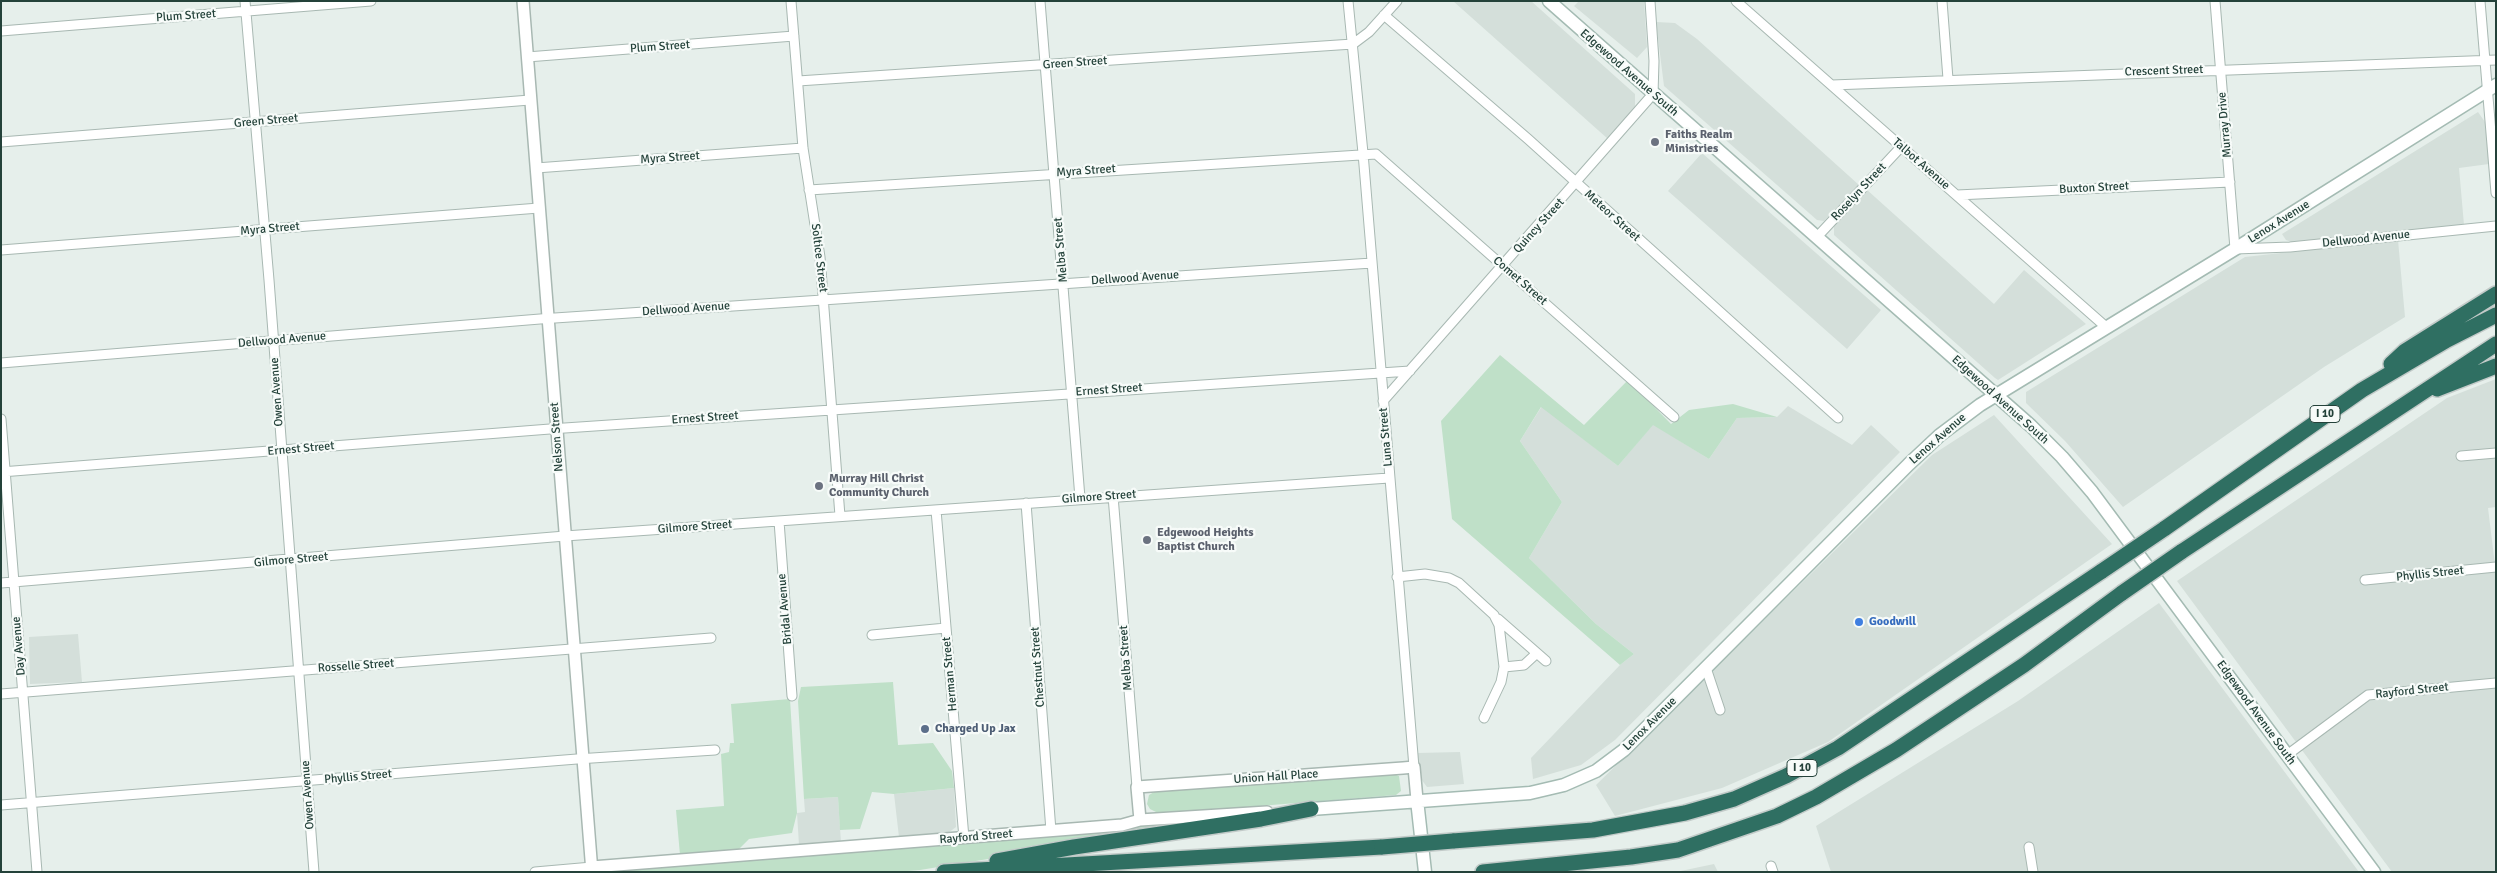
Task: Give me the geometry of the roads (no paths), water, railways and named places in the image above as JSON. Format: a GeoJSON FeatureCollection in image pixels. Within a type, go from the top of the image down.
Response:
{"type":"FeatureCollection","features":[{"type":"Feature","properties":{"kind":"highway"},"geometry":{"type":"LineString","coordinates":[[2362,390],[2405,351],[2496,294]]}},
{"type":"Feature","properties":{"kind":"highway","name":"I 10"},"geometry":{"type":"LineString","coordinates":[[944,872],[1382,847],[1592,830],[1686,813],[1734,798],[1786,776],[1838,748],[2164,529],[2362,390],[2412,359],[2496,315]]}},
{"type":"Feature","properties":{"kind":"highway","name":"I 10"},"geometry":{"type":"LineString","coordinates":[[1483,872],[1632,857],[1678,850],[1777,816],[1816,797],[1896,750],[2024,665],[2122,593],[2182,552],[2410,399],[2496,344]]}},
{"type":"Feature","properties":{"kind":"highway"},"geometry":{"type":"LineString","coordinates":[[2410,399],[2496,366]]}},
{"type":"Feature","properties":{"kind":"highway"},"geometry":{"type":"LineString","coordinates":[[936,872],[1074,847],[1260,819],[1311,809]]}},
{"type":"Feature","properties":{"kind":"main road","name":"Edgewood Avenue South"},"geometry":{"type":"LineString","coordinates":[[1549,1],[2041,435],[2092,492],[2374,872]]}},
{"type":"Feature","properties":{"kind":"main road","name":"Lenox Avenue"},"geometry":{"type":"LineString","coordinates":[[1417,800],[1445,800],[1530,793],[1580,779],[1608,764],[1909,464],[1940,435],[1980,404],[2235,249],[2491,88]]}},
{"type":"Feature","properties":{"kind":"main road","name":"Rayford Street"},"geometry":{"type":"LineString","coordinates":[[1311,809],[1417,800]]}},
{"type":"Feature","properties":{"kind":"main road","name":"Luna Street"},"geometry":{"type":"LineString","coordinates":[[1417,800],[1424,872]]}},
{"type":"Feature","properties":{"kind":"street","name":"Owen Avenue"},"geometry":{"type":"LineString","coordinates":[[245,1],[300,670],[306,781],[314,872]]}},
{"type":"Feature","properties":{"kind":"street","name":"Plum Street"},"geometry":{"type":"LineString","coordinates":[[1,31],[371,1]]}},
{"type":"Feature","properties":{"kind":"street","name":"Nelson Street"},"geometry":{"type":"LineString","coordinates":[[523,1],[592,870]]}},
{"type":"Feature","properties":{"kind":"street","name":"Soltice Street"},"geometry":{"type":"LineString","coordinates":[[791,1],[803,148],[824,299],[840,516]]}},
{"type":"Feature","properties":{"kind":"street","name":"Melba Street"},"geometry":{"type":"LineString","coordinates":[[1040,1],[1080,498]]}},
{"type":"Feature","properties":{"kind":"street","name":"Luna Street"},"geometry":{"type":"LineString","coordinates":[[1348,1],[1363,153],[1417,800]]}},
{"type":"Feature","properties":{"kind":"street"},"geometry":{"type":"LineString","coordinates":[[1353,44],[1369,32],[1397,1]]}},
{"type":"Feature","properties":{"kind":"street"},"geometry":{"type":"LineString","coordinates":[[1650,1],[1654,61],[1653,94]]}},
{"type":"Feature","properties":{"kind":"street","name":"Talbot Avenue"},"geometry":{"type":"LineString","coordinates":[[1736,1],[2106,327]]}},
{"type":"Feature","properties":{"kind":"street"},"geometry":{"type":"LineString","coordinates":[[1942,1],[1948,79]]}},
{"type":"Feature","properties":{"kind":"street","name":"Murray Drive"},"geometry":{"type":"LineString","coordinates":[[2215,1],[2235,249]]}},
{"type":"Feature","properties":{"kind":"street"},"geometry":{"type":"LineString","coordinates":[[2480,1],[2483,60],[2491,88],[2496,193]]}},
{"type":"Feature","properties":{"kind":"street","name":"Meteor Street"},"geometry":{"type":"LineString","coordinates":[[1384,15],[1576,183],[1838,418]]}},
{"type":"Feature","properties":{"kind":"street","name":"Plum Street"},"geometry":{"type":"LineString","coordinates":[[527,57],[794,36]]}},
{"type":"Feature","properties":{"kind":"street","name":"Green Street"},"geometry":{"type":"LineString","coordinates":[[798,81],[1353,44]]}},
{"type":"Feature","properties":{"kind":"street","name":"Crescent Street"},"geometry":{"type":"LineString","coordinates":[[1832,85],[1948,79],[2496,60]]}},
{"type":"Feature","properties":{"kind":"street","name":"Quincy Street"},"geometry":{"type":"LineString","coordinates":[[1383,402],[1653,94]]}},
{"type":"Feature","properties":{"kind":"street","name":"Green Street"},"geometry":{"type":"LineString","coordinates":[[1,142],[530,100]]}},
{"type":"Feature","properties":{"kind":"street","name":"Roselyn Street"},"geometry":{"type":"LineString","coordinates":[[1817,237],[1901,146]]}},
{"type":"Feature","properties":{"kind":"street","name":"Myra Street"},"geometry":{"type":"LineString","coordinates":[[536,168],[803,148]]}},
{"type":"Feature","properties":{"kind":"street","name":"Myra Street"},"geometry":{"type":"LineString","coordinates":[[809,190],[1363,153]]}},
{"type":"Feature","properties":{"kind":"street","name":"Comet Street"},"geometry":{"type":"LineString","coordinates":[[1363,153],[1376,154],[1674,417]]}},
{"type":"Feature","properties":{"kind":"street","name":"Buxton Street"},"geometry":{"type":"LineString","coordinates":[[1957,195],[2230,182]]}},
{"type":"Feature","properties":{"kind":"street","name":"Myra Street"},"geometry":{"type":"LineString","coordinates":[[1,250],[539,208]]}},
{"type":"Feature","properties":{"kind":"street","name":"Dellwood Avenue"},"geometry":{"type":"LineString","coordinates":[[2235,249],[2290,247],[2496,226]]}},
{"type":"Feature","properties":{"kind":"street","name":"Dellwood Avenue"},"geometry":{"type":"LineString","coordinates":[[1,363],[548,319],[1372,263]]}},
{"type":"Feature","properties":{"kind":"street","name":"Ernest Street"},"geometry":{"type":"LineString","coordinates":[[3,472],[833,409],[1410,371]]}},
{"type":"Feature","properties":{"kind":"street","name":"Day Avenue"},"geometry":{"type":"LineString","coordinates":[[1,419],[3,472],[14,582],[37,872]]}},
{"type":"Feature","properties":{"kind":"street"},"geometry":{"type":"LineString","coordinates":[[2461,456],[2496,453]]}},
{"type":"Feature","properties":{"kind":"street","name":"Gilmore Street"},"geometry":{"type":"LineString","coordinates":[[1,583],[565,536],[1080,498],[1389,478]]}},
{"type":"Feature","properties":{"kind":"street","name":"Melba Street"},"geometry":{"type":"LineString","coordinates":[[1113,496],[1140,820]]}},
{"type":"Feature","properties":{"kind":"street","name":"Chestnut Street"},"geometry":{"type":"LineString","coordinates":[[1026,503],[1051,831]]}},
{"type":"Feature","properties":{"kind":"street","name":"Herman Street"},"geometry":{"type":"LineString","coordinates":[[936,510],[964,838]]}},
{"type":"Feature","properties":{"kind":"street","name":"Bridal Avenue"},"geometry":{"type":"LineString","coordinates":[[779,521],[792,696]]}},
{"type":"Feature","properties":{"kind":"street","name":"Phyllis Street"},"geometry":{"type":"LineString","coordinates":[[2365,580],[2496,567]]}},
{"type":"Feature","properties":{"kind":"street"},"geometry":{"type":"LineString","coordinates":[[1398,577],[1425,574],[1449,578],[1459,583],[1546,661]]}},
{"type":"Feature","properties":{"kind":"street"},"geometry":{"type":"LineString","coordinates":[[1484,718],[1501,682],[1504,667],[1499,625],[1494,615]]}},
{"type":"Feature","properties":{"kind":"street"},"geometry":{"type":"LineString","coordinates":[[872,635],[946,628]]}},
{"type":"Feature","properties":{"kind":"street","name":"Rosselle Street"},"geometry":{"type":"LineString","coordinates":[[1,694],[711,638]]}},
{"type":"Feature","properties":{"kind":"street"},"geometry":{"type":"LineString","coordinates":[[1504,667],[1524,665],[1537,653]]}},
{"type":"Feature","properties":{"kind":"street"},"geometry":{"type":"LineString","coordinates":[[1706,668],[1720,710]]}},
{"type":"Feature","properties":{"kind":"street","name":"Rayford Street"},"geometry":{"type":"LineString","coordinates":[[2287,755],[2368,695],[2496,683]]}},
{"type":"Feature","properties":{"kind":"street","name":"Phyllis Street"},"geometry":{"type":"LineString","coordinates":[[1,805],[582,758],[715,750]]}},
{"type":"Feature","properties":{"kind":"street","name":"Union Hall Place"},"geometry":{"type":"LineString","coordinates":[[1137,787],[1414,767]]}},
{"type":"Feature","properties":{"kind":"street","name":"Rayford Street"},"geometry":{"type":"LineString","coordinates":[[536,872],[592,870],[1122,825],[1140,820],[1311,809]]}},
{"type":"Feature","properties":{"kind":"street"},"geometry":{"type":"LineString","coordinates":[[2029,846],[2033,872]]}},
{"type":"Feature","properties":{"kind":"place","name":"Faiths Realm Ministries"},"geometry":{"type":"Point","coordinates":[1655,142]}},
{"type":"Feature","properties":{"kind":"place","name":"Murray Hill Christ Community Church"},"geometry":{"type":"Point","coordinates":[819,486]}},
{"type":"Feature","properties":{"kind":"place","name":"Edgewood Heights Baptist Church"},"geometry":{"type":"Point","coordinates":[1147,540]}},
{"type":"Feature","properties":{"kind":"place","name":"Goodwill"},"geometry":{"type":"Point","coordinates":[1859,622]}},
{"type":"Feature","properties":{"kind":"place","name":"Charged Up Jax"},"geometry":{"type":"Point","coordinates":[925,729]}}]}
